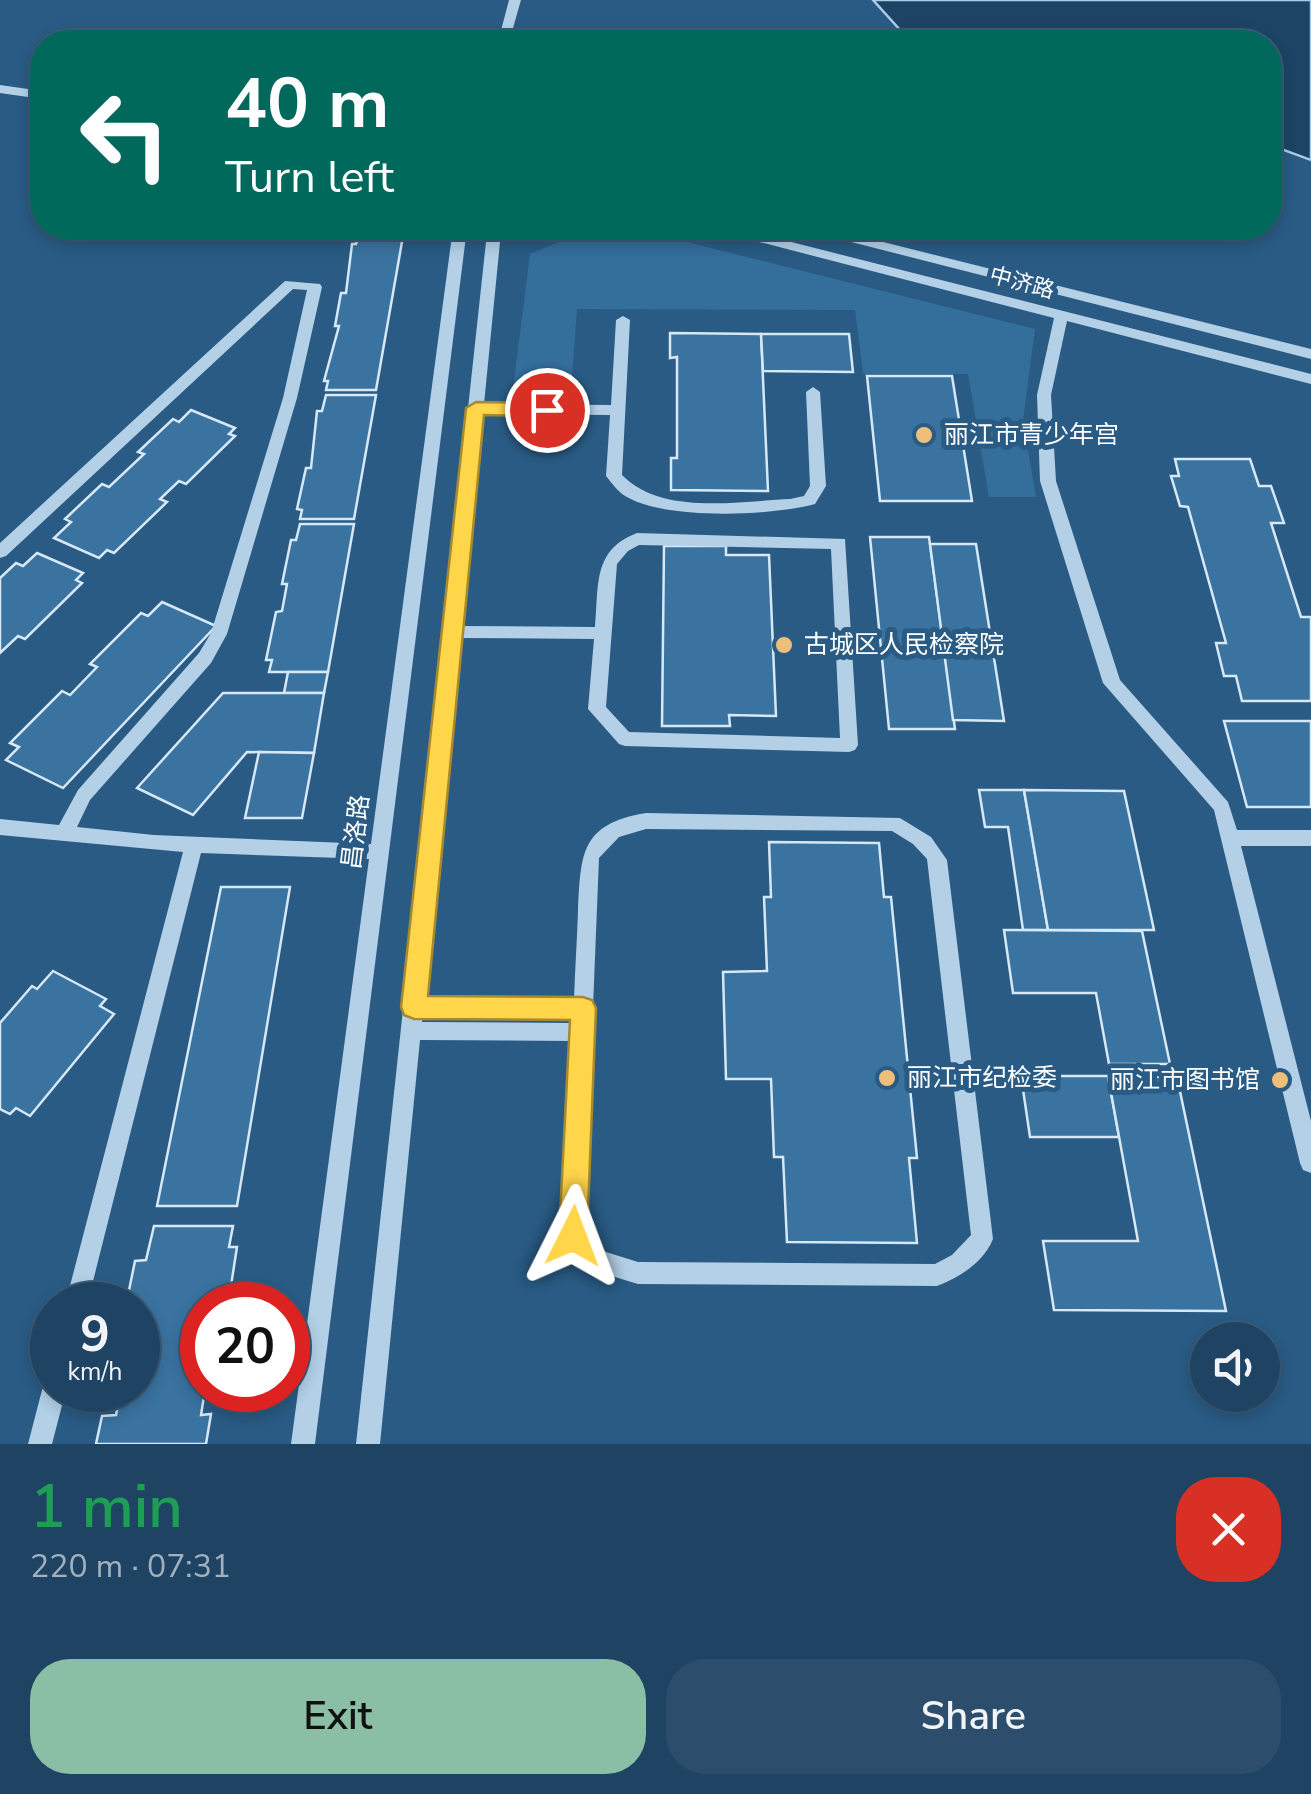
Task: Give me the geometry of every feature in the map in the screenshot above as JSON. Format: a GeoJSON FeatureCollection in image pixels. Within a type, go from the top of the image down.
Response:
{"type":"FeatureCollection","features":[{"type":"Feature","properties":{"kind":"street"},"geometry":{"type":"LineString","coordinates":[[506,30],[515,0]]}},
{"type":"Feature","properties":{"kind":"street"},"geometry":{"type":"LineString","coordinates":[[0,89],[30,93]]}},
{"type":"Feature","properties":{"kind":"street","name":"昌洛路"},"geometry":{"type":"LineString","coordinates":[[303,1444],[458,240]]}},
{"type":"Feature","properties":{"kind":"street"},"geometry":{"type":"LineString","coordinates":[[368,1444],[493,240]]}},
{"type":"Feature","properties":{"kind":"street","name":"中济路"},"geometry":{"type":"LineString","coordinates":[[769,240],[1311,378]]}},
{"type":"Feature","properties":{"kind":"street","name":"中济路"},"geometry":{"type":"LineString","coordinates":[[860,240],[1311,354]]}},
{"type":"Feature","properties":{"kind":"street"},"geometry":{"type":"LineString","coordinates":[[0,552],[290,284],[315,288],[290,398],[219,634],[204,658],[84,794],[64,834]]}},
{"type":"Feature","properties":{"kind":"street"},"geometry":{"type":"LineString","coordinates":[[1062,314],[1044,395],[1048,480],[1112,683],[1222,807],[1311,1163]]}},
{"type":"Feature","properties":{"kind":"street"},"geometry":{"type":"LineString","coordinates":[[623,320],[614,476],[637,498],[658,504],[790,505],[809,500],[818,486],[813,392]]}},
{"type":"Feature","properties":{"kind":"street"},"geometry":{"type":"LineString","coordinates":[[476,408],[618,410]]}},
{"type":"Feature","properties":{"kind":"street"},"geometry":{"type":"LineString","coordinates":[[637,539],[840,543],[849,745],[625,739],[597,709],[603,633],[609,562],[622,547],[637,539]]}},
{"type":"Feature","properties":{"kind":"street"},"geometry":{"type":"LineString","coordinates":[[452,632],[603,633]]}},
{"type":"Feature","properties":{"kind":"street"},"geometry":{"type":"LineString","coordinates":[[646,822],[894,823],[909,830],[922,839],[938,860],[982,1239],[960,1264],[937,1275],[638,1273],[599,1261],[573,1236],[583,1008],[590,858],[595,847],[617,828],[646,822]]}},
{"type":"Feature","properties":{"kind":"street"},"geometry":{"type":"LineString","coordinates":[[0,827],[194,845],[378,852]]}},
{"type":"Feature","properties":{"kind":"street"},"geometry":{"type":"LineString","coordinates":[[1229,838],[1311,838]]}},
{"type":"Feature","properties":{"kind":"street"},"geometry":{"type":"LineString","coordinates":[[82,1282],[194,845]]}},
{"type":"Feature","properties":{"kind":"street"},"geometry":{"type":"LineString","coordinates":[[414,1007],[583,1008]]}},
{"type":"Feature","properties":{"kind":"street"},"geometry":{"type":"LineString","coordinates":[[411,1030],[582,1032]]}},
{"type":"Feature","properties":{"kind":"street"},"geometry":{"type":"LineString","coordinates":[[40,1444],[48,1412]]}},
{"type":"Feature","properties":{"kind":"shaded area"},"geometry":{"type":"Polygon","coordinates":[[[873,0],[1311,0],[1311,160],[1282,149],[1282,30],[900,30],[873,0]]]}},
{"type":"Feature","properties":{"kind":"shaded area"},"geometry":{"type":"Polygon","coordinates":[[[563,240],[679,240],[1035,329],[1023,421],[1036,497],[989,497],[968,374],[863,374],[855,310],[577,309],[571,391],[513,389],[530,254],[563,240]]]}},
{"type":"Feature","properties":{"kind":"building"},"geometry":{"type":"Polygon","coordinates":[[[357,240],[402,240],[376,390],[326,390],[328,381],[324,381],[339,326],[335,326],[341,293],[346,293],[352,244],[357,240]]]}},
{"type":"Feature","properties":{"kind":"building"},"geometry":{"type":"Polygon","coordinates":[[[670,333],[761,334],[768,491],[671,490],[671,458],[677,458],[677,357],[670,358],[670,333]]]}},
{"type":"Feature","properties":{"kind":"building"},"geometry":{"type":"Polygon","coordinates":[[[761,334],[849,334],[853,372],[763,371],[761,334]]]}},
{"type":"Feature","properties":{"kind":"building","name":"丽江市青少年宫"},"geometry":{"type":"Polygon","coordinates":[[[867,376],[952,376],[972,501],[880,501],[867,376]]]}},
{"type":"Feature","properties":{"kind":"building"},"geometry":{"type":"Polygon","coordinates":[[[326,395],[376,395],[354,519],[300,519],[302,510],[297,509],[306,468],[311,468],[317,411],[322,411],[326,395]]]}},
{"type":"Feature","properties":{"kind":"building"},"geometry":{"type":"Polygon","coordinates":[[[191,410],[235,428],[229,434],[235,436],[186,484],[179,481],[160,499],[167,502],[114,553],[107,550],[99,558],[54,538],[71,522],[65,519],[102,484],[109,487],[173,419],[179,422],[191,410]]]}},
{"type":"Feature","properties":{"kind":"building"},"geometry":{"type":"Polygon","coordinates":[[[1175,459],[1250,459],[1259,486],[1271,486],[1284,523],[1271,523],[1301,617],[1311,617],[1311,701],[1242,701],[1236,676],[1224,676],[1216,643],[1226,643],[1188,507],[1180,506],[1171,476],[1179,476],[1175,459]]]}},
{"type":"Feature","properties":{"kind":"building"},"geometry":{"type":"Polygon","coordinates":[[[300,524],[354,524],[328,672],[269,672],[272,660],[266,660],[276,612],[282,611],[287,584],[282,584],[291,540],[296,540],[300,524]]]}},
{"type":"Feature","properties":{"kind":"building"},"geometry":{"type":"Polygon","coordinates":[[[870,537],[929,537],[955,729],[889,729],[870,537]]]}},
{"type":"Feature","properties":{"kind":"building"},"geometry":{"type":"Polygon","coordinates":[[[930,544],[976,544],[1004,721],[953,720],[930,544]]]}},
{"type":"Feature","properties":{"kind":"building"},"geometry":{"type":"Polygon","coordinates":[[[664,546],[726,546],[726,555],[769,555],[776,716],[729,715],[730,726],[662,726],[664,546]]]}},
{"type":"Feature","properties":{"kind":"building"},"geometry":{"type":"Polygon","coordinates":[[[37,553],[83,573],[76,580],[82,583],[25,639],[18,636],[0,653],[0,578],[16,563],[23,566],[37,553]]]}},
{"type":"Feature","properties":{"kind":"building"},"geometry":{"type":"Polygon","coordinates":[[[162,602],[216,626],[63,788],[6,760],[19,747],[10,743],[62,691],[70,695],[97,667],[90,664],[141,613],[148,616],[162,602]]]}},
{"type":"Feature","properties":{"kind":"building"},"geometry":{"type":"Polygon","coordinates":[[[288,672],[328,672],[324,693],[284,693],[288,672]]]}},
{"type":"Feature","properties":{"kind":"building"},"geometry":{"type":"Polygon","coordinates":[[[223,693],[324,693],[314,753],[247,752],[193,815],[137,788],[223,693]]]}},
{"type":"Feature","properties":{"kind":"building"},"geometry":{"type":"Polygon","coordinates":[[[1224,721],[1311,721],[1311,807],[1247,807],[1224,721]]]}},
{"type":"Feature","properties":{"kind":"building"},"geometry":{"type":"Polygon","coordinates":[[[259,752],[314,753],[302,818],[245,818],[259,752]]]}},
{"type":"Feature","properties":{"kind":"building"},"geometry":{"type":"Polygon","coordinates":[[[979,790],[1024,790],[1048,930],[1023,930],[1008,827],[985,827],[979,790]]]}},
{"type":"Feature","properties":{"kind":"building"},"geometry":{"type":"Polygon","coordinates":[[[1024,790],[1124,791],[1154,930],[1048,930],[1024,790]]]}},
{"type":"Feature","properties":{"kind":"building"},"geometry":{"type":"Polygon","coordinates":[[[769,842],[879,843],[884,897],[891,897],[917,1158],[909,1158],[917,1243],[787,1242],[783,1157],[774,1157],[771,1079],[726,1079],[723,972],[767,971],[764,897],[771,897],[769,842]]]}},
{"type":"Feature","properties":{"kind":"building"},"geometry":{"type":"Polygon","coordinates":[[[221,887],[290,887],[237,1206],[157,1206],[221,887]]]}},
{"type":"Feature","properties":{"kind":"building"},"geometry":{"type":"Polygon","coordinates":[[[1004,930],[1142,931],[1170,1064],[1109,1064],[1096,993],[1013,993],[1004,930]]]}},
{"type":"Feature","properties":{"kind":"building"},"geometry":{"type":"Polygon","coordinates":[[[53,971],[106,999],[100,1006],[114,1014],[30,1116],[16,1108],[10,1114],[0,1109],[0,1023],[32,986],[37,989],[53,971]]]}},
{"type":"Feature","properties":{"kind":"building"},"geometry":{"type":"Polygon","coordinates":[[[1021,1076],[1108,1076],[1119,1137],[1030,1137],[1021,1076]]]}},
{"type":"Feature","properties":{"kind":"building"},"geometry":{"type":"Polygon","coordinates":[[[1108,1076],[1177,1077],[1226,1311],[1054,1310],[1043,1241],[1138,1241],[1108,1076]]]}},
{"type":"Feature","properties":{"kind":"building"},"geometry":{"type":"Polygon","coordinates":[[[154,1226],[233,1226],[229,1247],[237,1247],[232,1282],[180,1282],[180,1412],[211,1414],[206,1444],[96,1444],[102,1416],[160,1412],[160,1282],[131,1282],[135,1261],[146,1260],[154,1226]]]}},
{"type":"Feature","properties":{"kind":"place","name":"丽江市青少年宫"},"geometry":{"type":"Point","coordinates":[924,435]}},
{"type":"Feature","properties":{"kind":"place","name":"古城区人民检察院"},"geometry":{"type":"Point","coordinates":[784,645]}},
{"type":"Feature","properties":{"kind":"place","name":"丽江市纪检委"},"geometry":{"type":"Point","coordinates":[887,1078]}},
{"type":"Feature","properties":{"kind":"place","name":"丽江市图书馆"},"geometry":{"type":"Point","coordinates":[1280,1080]}},
{"type":"Feature","properties":{"kind":"route"},"geometry":{"type":"LineString","coordinates":[[547,410],[476,408],[414,1007],[583,1008],[573,1236]]}}]}
